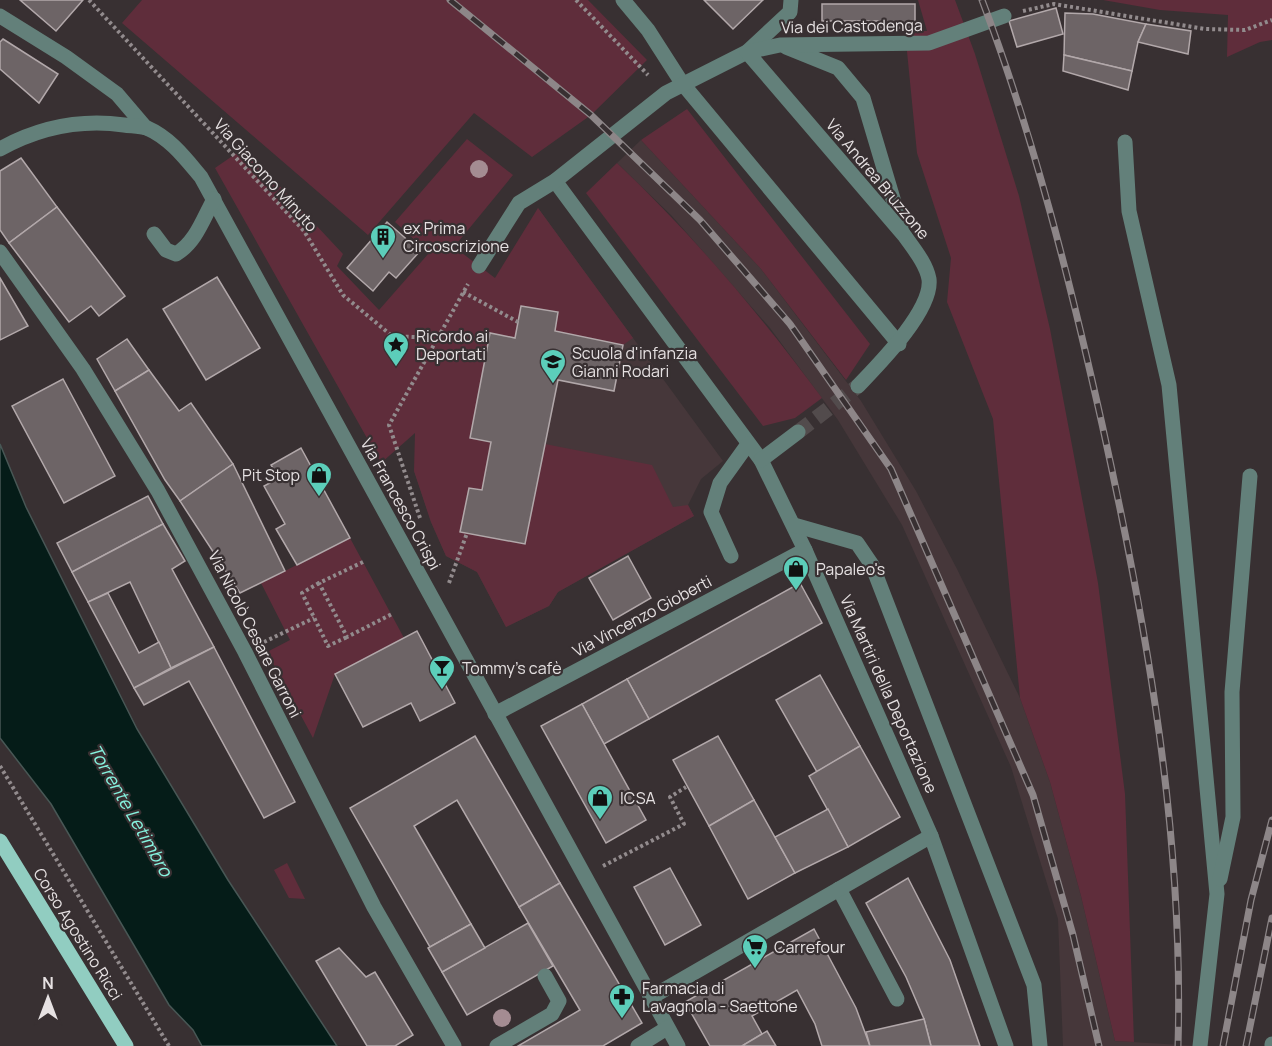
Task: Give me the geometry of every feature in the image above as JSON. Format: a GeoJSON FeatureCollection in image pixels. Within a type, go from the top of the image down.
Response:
{"type":"FeatureCollection","features":[{"type":"Feature","properties":{"kind":"main road","name":"Corso Agostino Ricci"},"geometry":{"type":"LineString","coordinates":[[0,841],[126,1046]]}},
{"type":"Feature","properties":{"kind":"street"},"geometry":{"type":"LineString","coordinates":[[623,0],[648,30],[682,83],[899,344]]}},
{"type":"Feature","properties":{"kind":"street"},"geometry":{"type":"LineString","coordinates":[[479,266],[519,203],[555,181],[666,93],[747,52],[790,12],[791,0]]}},
{"type":"Feature","properties":{"kind":"street"},"geometry":{"type":"LineString","coordinates":[[0,16],[66,57],[117,94],[146,128]]}},
{"type":"Feature","properties":{"kind":"street","name":"Via dei Castodenga"},"geometry":{"type":"LineString","coordinates":[[747,52],[780,45],[929,43],[1005,16]]}},
{"type":"Feature","properties":{"kind":"street"},"geometry":{"type":"LineString","coordinates":[[780,45],[837,68],[863,98],[904,235]]}},
{"type":"Feature","properties":{"kind":"street","name":"Via Andrea Bruzzone"},"geometry":{"type":"LineString","coordinates":[[747,52],[904,235],[923,263],[929,280],[927,294],[899,344],[858,386]]}},
{"type":"Feature","properties":{"kind":"street","name":"Via Francesco Crispi"},"geometry":{"type":"LineString","coordinates":[[0,149],[42,130],[71,125],[107,123],[146,128],[177,148],[201,177],[678,1046]]}},
{"type":"Feature","properties":{"kind":"street"},"geometry":{"type":"LineString","coordinates":[[1125,142],[1129,211],[1169,385],[1217,894]]}},
{"type":"Feature","properties":{"kind":"street","name":"Via Martiri della Deportazione"},"geometry":{"type":"LineString","coordinates":[[555,181],[761,460],[794,525],[931,836],[1006,1046]]}},
{"type":"Feature","properties":{"kind":"street"},"geometry":{"type":"LineString","coordinates":[[154,234],[166,250],[176,254],[194,238],[214,199]]}},
{"type":"Feature","properties":{"kind":"street","name":"Via Nicolò Cesare Garroni"},"geometry":{"type":"LineString","coordinates":[[0,252],[96,390],[158,491],[245,652],[374,907],[454,1046]]}},
{"type":"Feature","properties":{"kind":"street"},"geometry":{"type":"LineString","coordinates":[[761,460],[798,432]]}},
{"type":"Feature","properties":{"kind":"street"},"geometry":{"type":"LineString","coordinates":[[731,556],[711,512],[720,483],[748,444]]}},
{"type":"Feature","properties":{"kind":"street"},"geometry":{"type":"LineString","coordinates":[[1200,1046],[1217,894],[1233,817],[1232,692],[1251,476]]}},
{"type":"Feature","properties":{"kind":"street"},"geometry":{"type":"LineString","coordinates":[[794,525],[857,543],[872,565],[1034,985],[1040,1046]]}},
{"type":"Feature","properties":{"kind":"street","name":"Via Vincenzo Gioberti"},"geometry":{"type":"LineString","coordinates":[[495,714],[805,550]]}},
{"type":"Feature","properties":{"kind":"street"},"geometry":{"type":"LineString","coordinates":[[650,998],[931,836]]}},
{"type":"Feature","properties":{"kind":"street"},"geometry":{"type":"LineString","coordinates":[[839,890],[897,999]]}},
{"type":"Feature","properties":{"kind":"street"},"geometry":{"type":"LineString","coordinates":[[497,1046],[552,1014],[559,1001],[545,976]]}},
{"type":"Feature","properties":{"kind":"street"},"geometry":{"type":"LineString","coordinates":[[638,1046],[668,1028]]}},
{"type":"Feature","properties":{"kind":"path","name":"Via Giacomo Minuto"},"geometry":{"type":"LineString","coordinates":[[88,0],[304,231],[344,295],[392,336],[435,339]]}},
{"type":"Feature","properties":{"kind":"path"},"geometry":{"type":"LineString","coordinates":[[576,0],[666,93]]}},
{"type":"Feature","properties":{"kind":"path"},"geometry":{"type":"LineString","coordinates":[[1005,16],[1054,4],[1205,29],[1245,30],[1272,20]]}},
{"type":"Feature","properties":{"kind":"path"},"geometry":{"type":"LineString","coordinates":[[420,518],[389,425],[435,339],[479,266]]}},
{"type":"Feature","properties":{"kind":"path"},"geometry":{"type":"LineString","coordinates":[[463,292],[518,322]]}},
{"type":"Feature","properties":{"kind":"path"},"geometry":{"type":"LineString","coordinates":[[457,562],[467,533]]}},
{"type":"Feature","properties":{"kind":"path"},"geometry":{"type":"LineString","coordinates":[[363,562],[302,592],[328,646],[392,614]]}},
{"type":"Feature","properties":{"kind":"path"},"geometry":{"type":"LineString","coordinates":[[320,584],[346,637]]}},
{"type":"Feature","properties":{"kind":"path"},"geometry":{"type":"LineString","coordinates":[[245,652],[314,618]]}},
{"type":"Feature","properties":{"kind":"path"},"geometry":{"type":"LineString","coordinates":[[0,766],[169,1046]]}},
{"type":"Feature","properties":{"kind":"path"},"geometry":{"type":"LineString","coordinates":[[584,876],[684,824],[669,796],[686,788]]}},
{"type":"Feature","properties":{"kind":"shaded area"},"geometry":{"type":"Polygon","coordinates":[[[142,0],[588,0],[647,60],[591,115],[532,157],[474,113],[368,235],[122,23],[142,0]]]}},
{"type":"Feature","properties":{"kind":"shaded area"},"geometry":{"type":"Polygon","coordinates":[[[918,0],[955,0],[975,54],[1019,196],[1050,329],[1098,583],[1125,794],[1134,1042],[1115,1041],[1081,896],[1050,782],[1020,698],[993,419],[947,302],[951,258],[917,153],[905,31],[927,31],[918,0]]]}},
{"type":"Feature","properties":{"kind":"shaded area"},"geometry":{"type":"Polygon","coordinates":[[[1103,0],[1272,0],[1272,40],[1260,42],[1227,57],[1228,15],[1160,10],[1103,0]]]}},
{"type":"Feature","properties":{"kind":"shaded area"},"geometry":{"type":"Polygon","coordinates":[[[687,109],[870,344],[846,380],[761,269],[641,140],[687,109]]]}},
{"type":"Feature","properties":{"kind":"shaded area"},"geometry":{"type":"Polygon","coordinates":[[[467,139],[513,175],[454,247],[495,278],[538,208],[633,338],[623,345],[555,331],[558,312],[522,306],[515,338],[490,333],[470,438],[491,442],[482,490],[469,488],[461,532],[525,544],[545,444],[652,465],[673,507],[688,505],[694,516],[558,592],[549,606],[506,627],[477,572],[446,556],[431,522],[414,471],[415,433],[381,463],[215,168],[244,148],[343,254],[337,266],[379,310],[429,253],[395,222],[467,139]]]}},
{"type":"Feature","properties":{"kind":"shaded area"},"geometry":{"type":"Polygon","coordinates":[[[641,140],[761,269],[861,401],[916,491],[1020,698],[1050,782],[1081,896],[1115,1041],[1198,1046],[1063,1046],[1058,919],[1011,767],[902,525],[838,420],[770,328],[671,215],[617,163],[641,140]]]}},
{"type":"Feature","properties":{"kind":"shaded area"},"geometry":{"type":"Polygon","coordinates":[[[617,163],[725,276],[822,398],[795,418],[763,426],[586,193],[617,163]]]}},
{"type":"Feature","properties":{"kind":"shaded area","name":"Scuola d'infanzia Gianni Rodari"},"geometry":{"type":"Polygon","coordinates":[[[538,208],[723,461],[701,479],[688,505],[694,516],[558,592],[549,606],[506,627],[477,572],[446,556],[431,522],[414,471],[538,208]]]}},
{"type":"Feature","properties":{"kind":"shaded area"},"geometry":{"type":"Polygon","coordinates":[[[350,538],[404,638],[335,674],[313,738],[267,652],[290,640],[261,583],[350,538]]]}},
{"type":"Feature","properties":{"kind":"shaded area"},"geometry":{"type":"Polygon","coordinates":[[[287,863],[305,899],[289,898],[274,870],[287,863]]]}},
{"type":"Feature","properties":{"kind":"water","name":"Torrente Letimbro"},"geometry":{"type":"Polygon","coordinates":[[[0,444],[26,507],[137,729],[228,880],[337,1046],[202,1046],[193,1030],[169,1005],[51,804],[0,738],[0,444]]]}},
{"type":"Feature","properties":{"kind":"building"},"geometry":{"type":"Polygon","coordinates":[[[20,0],[83,0],[56,31],[20,0]]]}},
{"type":"Feature","properties":{"kind":"building"},"geometry":{"type":"Polygon","coordinates":[[[704,0],[763,0],[733,29],[704,0]]]}},
{"type":"Feature","properties":{"kind":"building"},"geometry":{"type":"Polygon","coordinates":[[[822,4],[915,4],[915,28],[880,28],[880,21],[822,21],[822,4]]]}},
{"type":"Feature","properties":{"kind":"building"},"geometry":{"type":"Polygon","coordinates":[[[1056,8],[1063,34],[1017,47],[1009,21],[1056,8]]]}},
{"type":"Feature","properties":{"kind":"building"},"geometry":{"type":"Polygon","coordinates":[[[1065,13],[1093,14],[1146,24],[1138,42],[1132,71],[1064,55],[1065,13]]]}},
{"type":"Feature","properties":{"kind":"building"},"geometry":{"type":"Polygon","coordinates":[[[1146,24],[1191,31],[1188,54],[1138,42],[1146,24]]]}},
{"type":"Feature","properties":{"kind":"building"},"geometry":{"type":"Polygon","coordinates":[[[3,39],[58,74],[39,103],[0,69],[0,42],[3,39]]]}},
{"type":"Feature","properties":{"kind":"building"},"geometry":{"type":"Polygon","coordinates":[[[1064,55],[1132,71],[1128,90],[1063,71],[1064,55]]]}},
{"type":"Feature","properties":{"kind":"building"},"geometry":{"type":"Polygon","coordinates":[[[21,158],[57,207],[9,243],[0,230],[0,171],[21,158]]]}},
{"type":"Feature","properties":{"kind":"building"},"geometry":{"type":"Polygon","coordinates":[[[57,207],[125,296],[99,316],[91,306],[69,322],[9,243],[57,207]]]}},
{"type":"Feature","properties":{"kind":"building","name":"ex Prima Circoscrizione"},"geometry":{"type":"Polygon","coordinates":[[[387,222],[420,251],[396,278],[389,272],[373,291],[347,268],[387,222]]]}},
{"type":"Feature","properties":{"kind":"building"},"geometry":{"type":"Polygon","coordinates":[[[217,277],[260,348],[206,380],[163,309],[217,277]]]}},
{"type":"Feature","properties":{"kind":"building"},"geometry":{"type":"Polygon","coordinates":[[[0,278],[28,326],[0,340],[0,278]]]}},
{"type":"Feature","properties":{"kind":"building"},"geometry":{"type":"Polygon","coordinates":[[[521,306],[558,312],[555,331],[623,345],[614,391],[558,380],[525,544],[460,532],[469,488],[482,490],[491,442],[470,438],[490,333],[515,338],[521,306]]]}},
{"type":"Feature","properties":{"kind":"building"},"geometry":{"type":"Polygon","coordinates":[[[127,339],[149,370],[115,391],[97,359],[127,339]]]}},
{"type":"Feature","properties":{"kind":"building"},"geometry":{"type":"Polygon","coordinates":[[[149,370],[179,411],[191,403],[233,464],[180,501],[165,480],[115,391],[149,370]]]}},
{"type":"Feature","properties":{"kind":"building"},"geometry":{"type":"Polygon","coordinates":[[[63,379],[115,476],[64,503],[12,406],[63,379]]]}},
{"type":"Feature","properties":{"kind":"building"},"geometry":{"type":"Polygon","coordinates":[[[301,448],[350,538],[297,565],[276,529],[285,524],[264,486],[279,478],[271,465],[301,448]]]}},
{"type":"Feature","properties":{"kind":"building"},"geometry":{"type":"Polygon","coordinates":[[[233,464],[285,571],[240,593],[180,501],[233,464]]]}},
{"type":"Feature","properties":{"kind":"building"},"geometry":{"type":"Polygon","coordinates":[[[148,496],[163,524],[72,572],[57,543],[148,496]]]}},
{"type":"Feature","properties":{"kind":"building"},"geometry":{"type":"Polygon","coordinates":[[[163,524],[185,561],[172,569],[214,647],[171,668],[130,582],[88,602],[72,572],[163,524]]]}},
{"type":"Feature","properties":{"kind":"building"},"geometry":{"type":"Polygon","coordinates":[[[628,556],[651,598],[613,620],[589,578],[628,556]]]}},
{"type":"Feature","properties":{"kind":"building"},"geometry":{"type":"Polygon","coordinates":[[[800,583],[822,623],[649,719],[627,679],[800,583]]]}},
{"type":"Feature","properties":{"kind":"building"},"geometry":{"type":"Polygon","coordinates":[[[108,593],[139,653],[159,642],[171,668],[134,688],[88,602],[108,593]]]}},
{"type":"Feature","properties":{"kind":"building"},"geometry":{"type":"Polygon","coordinates":[[[417,631],[455,703],[420,721],[411,703],[363,727],[335,674],[417,631]]]}},
{"type":"Feature","properties":{"kind":"building"},"geometry":{"type":"Polygon","coordinates":[[[214,647],[295,802],[264,818],[189,681],[144,705],[134,688],[214,647]]]}},
{"type":"Feature","properties":{"kind":"building"},"geometry":{"type":"Polygon","coordinates":[[[820,675],[860,746],[817,772],[776,700],[820,675]]]}},
{"type":"Feature","properties":{"kind":"building"},"geometry":{"type":"Polygon","coordinates":[[[627,679],[649,719],[604,744],[582,704],[627,679]]]}},
{"type":"Feature","properties":{"kind":"building"},"geometry":{"type":"Polygon","coordinates":[[[582,704],[646,820],[606,843],[541,726],[582,704]]]}},
{"type":"Feature","properties":{"kind":"building"},"geometry":{"type":"Polygon","coordinates":[[[475,736],[560,883],[519,907],[457,800],[414,826],[471,924],[430,947],[350,808],[475,736]]]}},
{"type":"Feature","properties":{"kind":"building"},"geometry":{"type":"Polygon","coordinates":[[[718,736],[754,800],[709,826],[673,760],[718,736]]]}},
{"type":"Feature","properties":{"kind":"building"},"geometry":{"type":"Polygon","coordinates":[[[860,746],[900,817],[848,847],[809,776],[860,746]]]}},
{"type":"Feature","properties":{"kind":"building"},"geometry":{"type":"Polygon","coordinates":[[[754,800],[795,873],[748,899],[709,826],[754,800]]]}},
{"type":"Feature","properties":{"kind":"building"},"geometry":{"type":"Polygon","coordinates":[[[828,809],[848,847],[795,873],[775,837],[828,809]]]}},
{"type":"Feature","properties":{"kind":"building"},"geometry":{"type":"Polygon","coordinates":[[[670,868],[701,925],[665,945],[634,887],[670,868]]]}},
{"type":"Feature","properties":{"kind":"building"},"geometry":{"type":"Polygon","coordinates":[[[908,878],[950,960],[980,1046],[931,1046],[924,1019],[906,977],[866,903],[908,878]]]}},
{"type":"Feature","properties":{"kind":"building"},"geometry":{"type":"Polygon","coordinates":[[[560,883],[642,1023],[603,1046],[518,1046],[580,1010],[519,907],[560,883]]]}},
{"type":"Feature","properties":{"kind":"building"},"geometry":{"type":"Polygon","coordinates":[[[528,923],[553,966],[467,1015],[442,972],[528,923]]]}},
{"type":"Feature","properties":{"kind":"building"},"geometry":{"type":"Polygon","coordinates":[[[471,924],[485,948],[442,972],[428,948],[471,924]]]}},
{"type":"Feature","properties":{"kind":"building"},"geometry":{"type":"Polygon","coordinates":[[[814,929],[856,1008],[870,1046],[822,1046],[815,1024],[797,990],[752,1016],[762,1034],[742,1046],[710,1046],[685,1002],[814,929]]]}},
{"type":"Feature","properties":{"kind":"building"},"geometry":{"type":"Polygon","coordinates":[[[339,948],[366,977],[375,972],[413,1035],[395,1046],[367,1046],[316,961],[339,948]]]}},
{"type":"Feature","properties":{"kind":"building"},"geometry":{"type":"Polygon","coordinates":[[[924,1019],[931,1046],[870,1046],[866,1032],[924,1019]]]}},
{"type":"Feature","properties":{"kind":"building"},"geometry":{"type":"Polygon","coordinates":[[[767,1031],[776,1046],[742,1046],[767,1031]]]}},
{"type":"Feature","properties":{"kind":"tunnel"},"geometry":{"type":"LineString","coordinates":[[798,432],[858,386]]}},
{"type":"Feature","properties":{"kind":"railway"},"geometry":{"type":"LineString","coordinates":[[450,0],[591,115],[700,220],[790,324],[891,469],[1033,795],[1073,935],[1099,1046]]}},
{"type":"Feature","properties":{"kind":"railway"},"geometry":{"type":"LineString","coordinates":[[982,0],[1018,104],[1064,263],[1102,424],[1134,578],[1159,733],[1168,811],[1175,889],[1178,1046]]}},
{"type":"Feature","properties":{"kind":"railway"},"geometry":{"type":"LineString","coordinates":[[1223,1046],[1251,900],[1272,820]]}},
{"type":"Feature","properties":{"kind":"railway"},"geometry":{"type":"LineString","coordinates":[[1246,1046],[1272,918]]}},
{"type":"Feature","properties":{"kind":"place","name":"ex Prima Circoscrizione"},"geometry":{"type":"Point","coordinates":[383,260]}},
{"type":"Feature","properties":{"kind":"place","name":"Ricordo ai Deportati"},"geometry":{"type":"Point","coordinates":[396,368]}},
{"type":"Feature","properties":{"kind":"place","name":"Scuola d'infanzia Gianni Rodari"},"geometry":{"type":"Point","coordinates":[553,385]}},
{"type":"Feature","properties":{"kind":"place","name":"Pit Stop"},"geometry":{"type":"Point","coordinates":[319,498]}},
{"type":"Feature","properties":{"kind":"place","name":"Papaleo's"},"geometry":{"type":"Point","coordinates":[796,592]}},
{"type":"Feature","properties":{"kind":"place","name":"Tommy's cafè"},"geometry":{"type":"Point","coordinates":[442,691]}},
{"type":"Feature","properties":{"kind":"place","name":"ICSA"},"geometry":{"type":"Point","coordinates":[600,821]}},
{"type":"Feature","properties":{"kind":"place","name":"Carrefour"},"geometry":{"type":"Point","coordinates":[755,970]}},
{"type":"Feature","properties":{"kind":"place","name":"Farmacia di Lavagnola - Saettone"},"geometry":{"type":"Point","coordinates":[622,1020]}}]}
